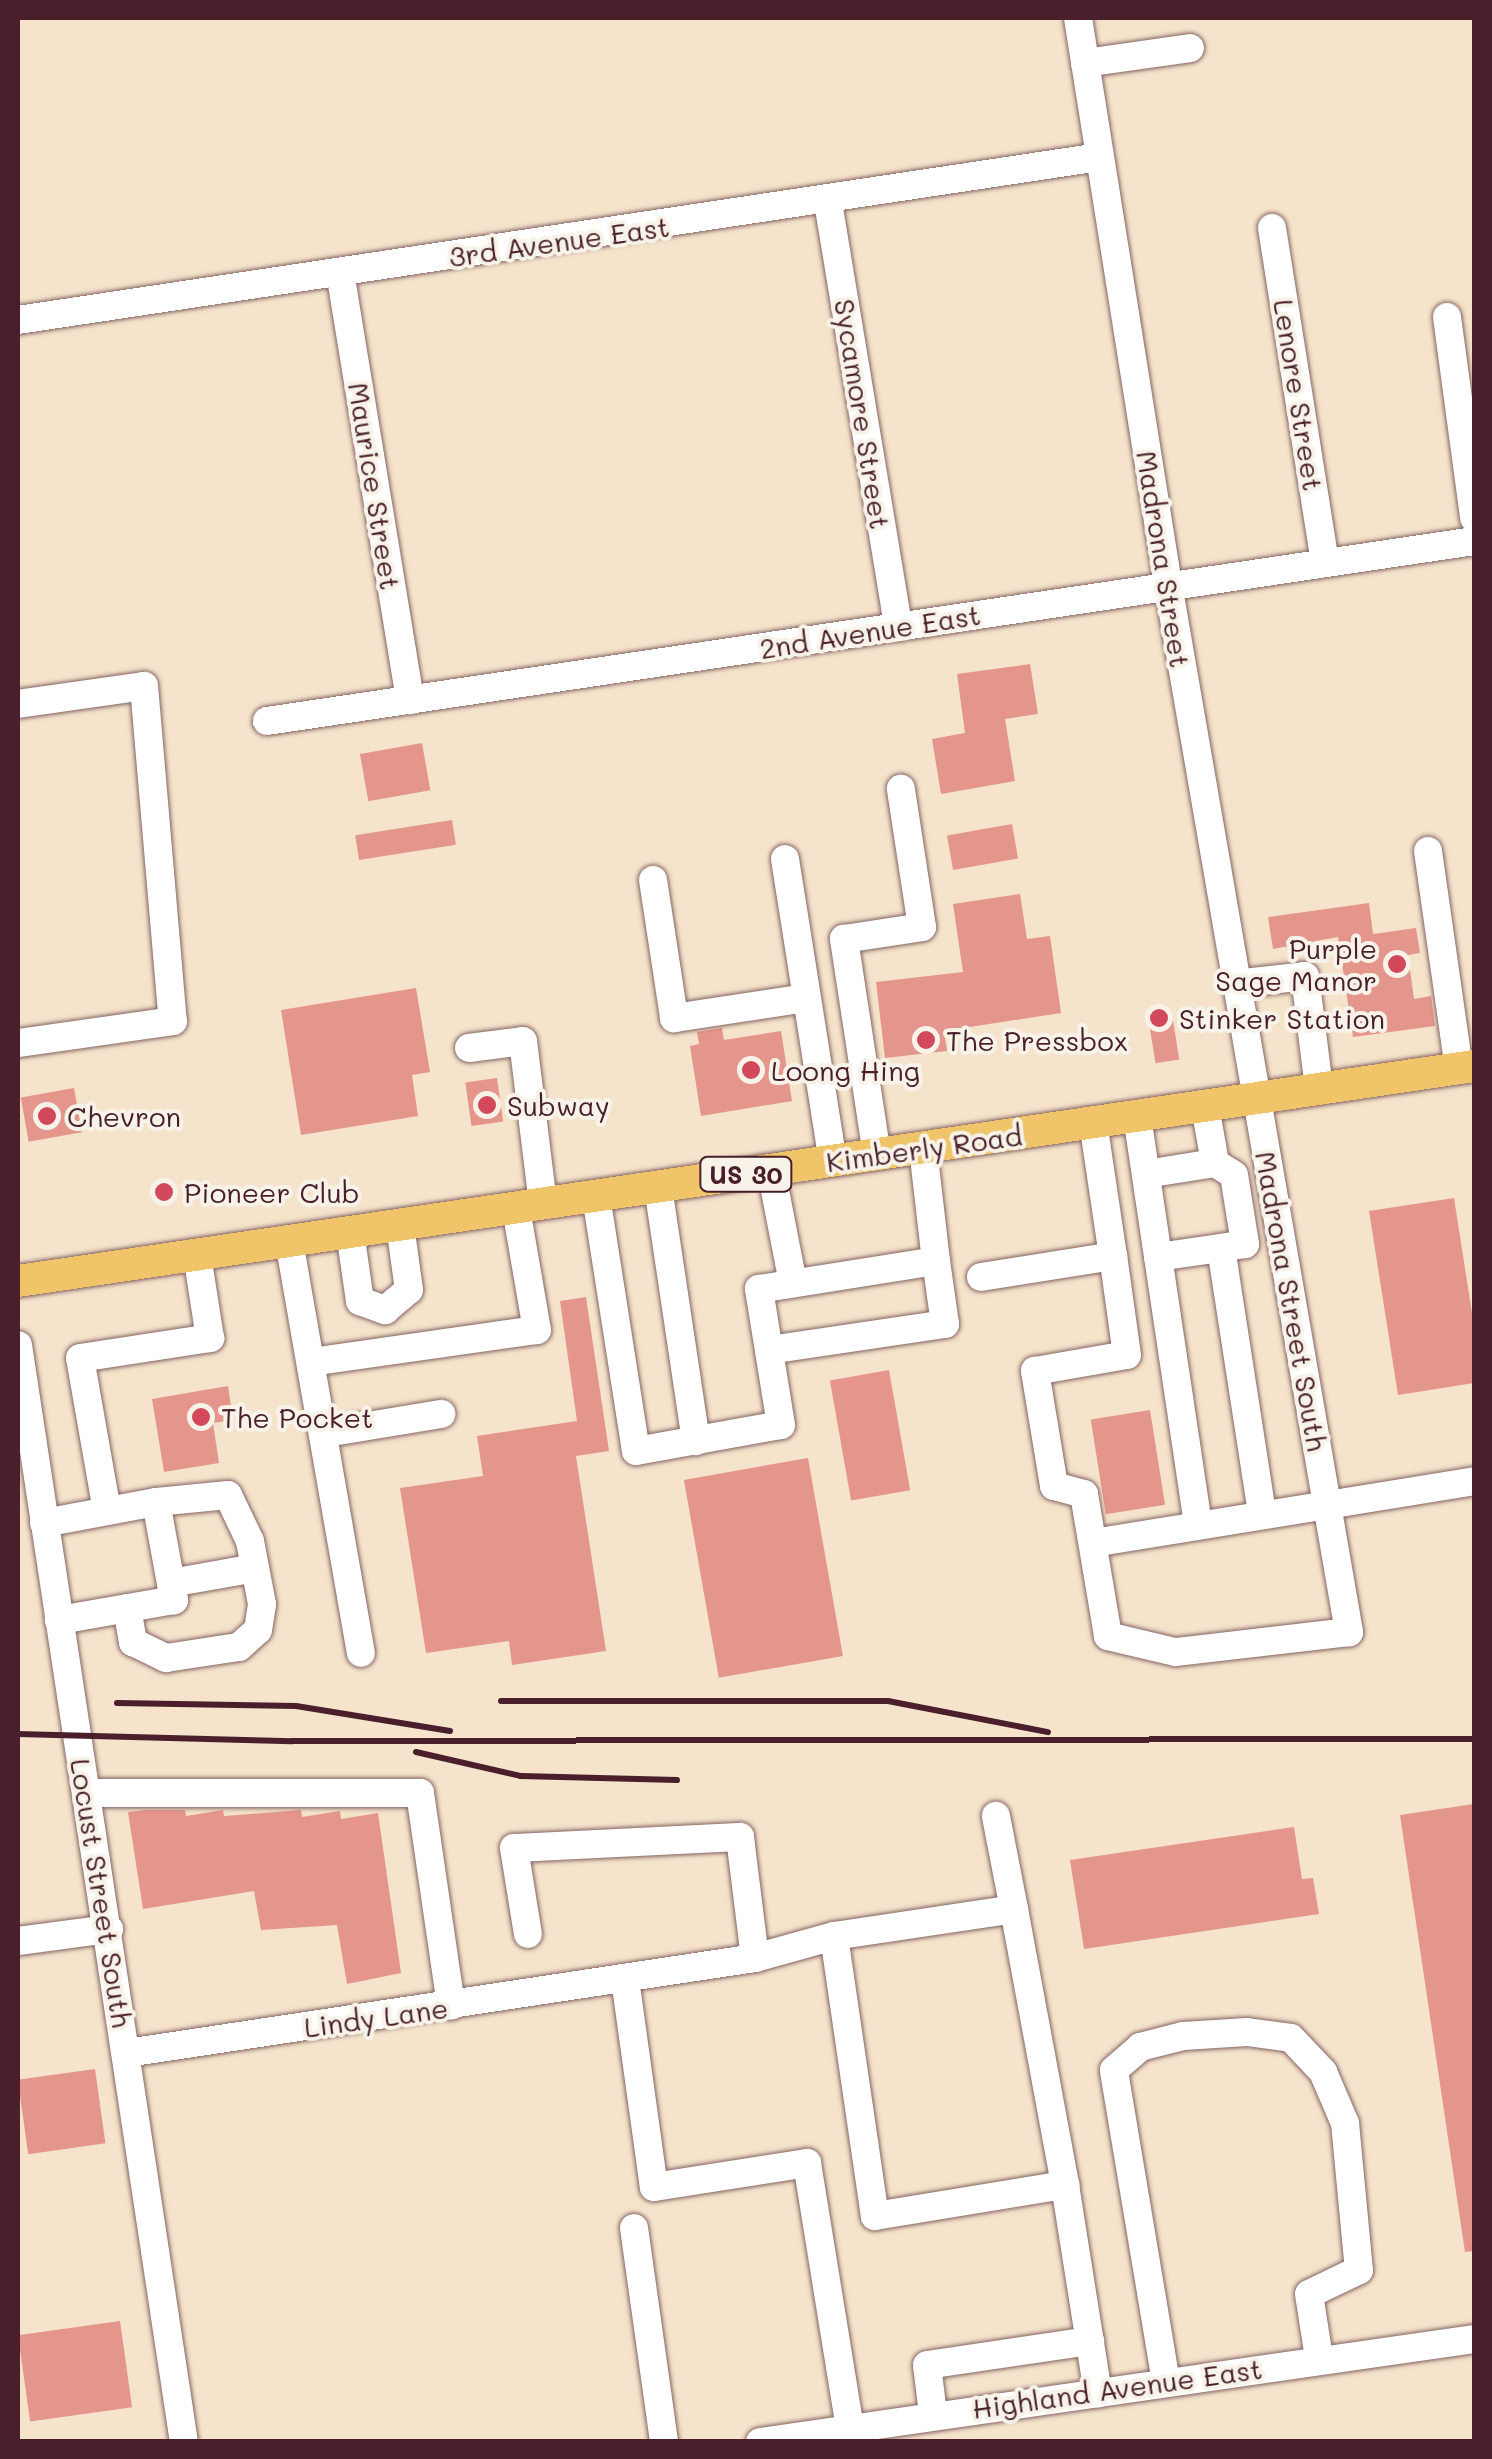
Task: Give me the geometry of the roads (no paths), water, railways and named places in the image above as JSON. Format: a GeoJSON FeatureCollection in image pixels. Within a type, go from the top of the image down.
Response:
{"type":"FeatureCollection","features":[{"type":"Feature","properties":{"kind":"main road","name":"Kimberly Road"},"geometry":{"type":"LineString","coordinates":[[18,1281],[1467,1068]]}},
{"type":"Feature","properties":{"kind":"street","name":"Madrona Street"},"geometry":{"type":"LineString","coordinates":[[1078,18],[1255,1099]]}},
{"type":"Feature","properties":{"kind":"street"},"geometry":{"type":"LineString","coordinates":[[1085,63],[1190,48]]}},
{"type":"Feature","properties":{"kind":"street","name":"3rd Avenue East"},"geometry":{"type":"LineString","coordinates":[[18,320],[828,202],[1099,157]]}},
{"type":"Feature","properties":{"kind":"street","name":"Sycamore Street"},"geometry":{"type":"LineString","coordinates":[[828,202],[898,627]]}},
{"type":"Feature","properties":{"kind":"street","name":"Lenore Street"},"geometry":{"type":"LineString","coordinates":[[1272,228],[1326,562]]}},
{"type":"Feature","properties":{"kind":"street","name":"Maurice Street"},"geometry":{"type":"LineString","coordinates":[[340,272],[410,700]]}},
{"type":"Feature","properties":{"kind":"street"},"geometry":{"type":"LineString","coordinates":[[1447,317],[1474,518]]}},
{"type":"Feature","properties":{"kind":"street","name":"2nd Avenue East"},"geometry":{"type":"LineString","coordinates":[[267,722],[1474,541]]}},
{"type":"Feature","properties":{"kind":"street"},"geometry":{"type":"LineString","coordinates":[[18,704],[144,686],[173,1021],[18,1042]]}},
{"type":"Feature","properties":{"kind":"street"},"geometry":{"type":"LineString","coordinates":[[877,1155],[844,939],[922,927],[902,789]]}},
{"type":"Feature","properties":{"kind":"street"},"geometry":{"type":"LineString","coordinates":[[1428,851],[1467,1068]]}},
{"type":"Feature","properties":{"kind":"street"},"geometry":{"type":"LineString","coordinates":[[785,859],[833,1161]]}},
{"type":"Feature","properties":{"kind":"street"},"geometry":{"type":"LineString","coordinates":[[653,880],[674,1018],[807,998]]}},
{"type":"Feature","properties":{"kind":"street"},"geometry":{"type":"LineString","coordinates":[[1235,984],[1305,976],[1319,1089]]}},
{"type":"Feature","properties":{"kind":"street"},"geometry":{"type":"LineString","coordinates":[[311,1362],[537,1330],[523,1042],[469,1048]]}},
{"type":"Feature","properties":{"kind":"street","name":"Madrona Street South"},"geometry":{"type":"LineString","coordinates":[[1093,1543],[1108,1636],[1174,1652],[1348,1632],[1255,1099]]}},
{"type":"Feature","properties":{"kind":"street"},"geometry":{"type":"LineString","coordinates":[[1205,1106],[1215,1164]]}},
{"type":"Feature","properties":{"kind":"street"},"geometry":{"type":"LineString","coordinates":[[1137,1116],[1198,1525]]}},
{"type":"Feature","properties":{"kind":"street"},"geometry":{"type":"LineString","coordinates":[[1093,1122],[1127,1355],[1035,1371],[1054,1486],[1084,1494],[1093,1543],[1474,1481]]}},
{"type":"Feature","properties":{"kind":"street"},"geometry":{"type":"LineString","coordinates":[[769,1350],[945,1324],[923,1148]]}},
{"type":"Feature","properties":{"kind":"street"},"geometry":{"type":"LineString","coordinates":[[1146,1174],[1215,1164],[1234,1175],[1233,1246],[1262,1514]]}},
{"type":"Feature","properties":{"kind":"street"},"geometry":{"type":"LineString","coordinates":[[771,1170],[793,1283]]}},
{"type":"Feature","properties":{"kind":"street"},"geometry":{"type":"LineString","coordinates":[[658,1187],[696,1441]]}},
{"type":"Feature","properties":{"kind":"street"},"geometry":{"type":"LineString","coordinates":[[596,1196],[636,1451],[782,1426],[759,1289],[936,1260]]}},
{"type":"Feature","properties":{"kind":"street"},"geometry":{"type":"LineString","coordinates":[[384,1310],[410,1290],[400,1225]]}},
{"type":"Feature","properties":{"kind":"street"},"geometry":{"type":"LineString","coordinates":[[350,1232],[360,1300],[384,1310]]}},
{"type":"Feature","properties":{"kind":"street"},"geometry":{"type":"LineString","coordinates":[[1158,1257],[1280,1238]]}},
{"type":"Feature","properties":{"kind":"street"},"geometry":{"type":"LineString","coordinates":[[289,1241],[326,1433],[361,1653]]}},
{"type":"Feature","properties":{"kind":"street"},"geometry":{"type":"LineString","coordinates":[[106,1511],[80,1358],[210,1338],[197,1255]]}},
{"type":"Feature","properties":{"kind":"street"},"geometry":{"type":"LineString","coordinates":[[981,1276],[1113,1256]]}},
{"type":"Feature","properties":{"kind":"street"},"geometry":{"type":"LineString","coordinates":[[384,1310],[390,1350]]}},
{"type":"Feature","properties":{"kind":"street","name":"Locust Street South"},"geometry":{"type":"LineString","coordinates":[[18,1345],[184,2442]]}},
{"type":"Feature","properties":{"kind":"street"},"geometry":{"type":"LineString","coordinates":[[326,1433],[441,1414]]}},
{"type":"Feature","properties":{"kind":"street"},"geometry":{"type":"LineString","coordinates":[[44,1522],[156,1502],[228,1495],[242,1517],[256,1568],[262,1604],[258,1630],[239,1647],[166,1658],[145,1652],[134,1642],[127,1608]]}},
{"type":"Feature","properties":{"kind":"street"},"geometry":{"type":"LineString","coordinates":[[59,1620],[174,1600],[156,1502]]}},
{"type":"Feature","properties":{"kind":"street"},"geometry":{"type":"LineString","coordinates":[[171,1583],[256,1568]]}},
{"type":"Feature","properties":{"kind":"street"},"geometry":{"type":"LineString","coordinates":[[87,1794],[420,1793],[452,2006]]}},
{"type":"Feature","properties":{"kind":"street"},"geometry":{"type":"LineString","coordinates":[[996,1816],[1065,2186],[1098,2393]]}},
{"type":"Feature","properties":{"kind":"street"},"geometry":{"type":"LineString","coordinates":[[528,1934],[514,1848],[740,1837],[755,1958]]}},
{"type":"Feature","properties":{"kind":"street","name":"Lindy Lane"},"geometry":{"type":"LineString","coordinates":[[127,2053],[755,1958],[834,1936],[1014,1909]]}},
{"type":"Feature","properties":{"kind":"street"},"geometry":{"type":"LineString","coordinates":[[18,1942],[109,1929]]}},
{"type":"Feature","properties":{"kind":"street"},"geometry":{"type":"LineString","coordinates":[[834,1936],[875,2216],[1065,2186]]}},
{"type":"Feature","properties":{"kind":"street"},"geometry":{"type":"LineString","coordinates":[[625,1979],[654,2187],[807,2164],[850,2428]]}},
{"type":"Feature","properties":{"kind":"street"},"geometry":{"type":"LineString","coordinates":[[1166,2382],[1114,2070],[1140,2047],[1183,2036],[1247,2032],[1291,2038],[1323,2072],[1345,2123],[1359,2270],[1309,2294],[1319,2358]]}},
{"type":"Feature","properties":{"kind":"street"},"geometry":{"type":"LineString","coordinates":[[634,2228],[664,2442]]}},
{"type":"Feature","properties":{"kind":"street","name":"Highland Avenue East"},"geometry":{"type":"LineString","coordinates":[[760,2442],[1319,2358],[1474,2339]]}},
{"type":"Feature","properties":{"kind":"street"},"geometry":{"type":"LineString","coordinates":[[933,2414],[927,2365],[1090,2341]]}},
{"type":"Feature","properties":{"kind":"railway"},"geometry":{"type":"LineString","coordinates":[[501,1701],[888,1701],[1048,1732]]}},
{"type":"Feature","properties":{"kind":"railway"},"geometry":{"type":"LineString","coordinates":[[117,1703],[296,1706],[450,1731]]}},
{"type":"Feature","properties":{"kind":"railway"},"geometry":{"type":"LineString","coordinates":[[18,1734],[292,1741],[1474,1739]]}},
{"type":"Feature","properties":{"kind":"railway"},"geometry":{"type":"LineString","coordinates":[[416,1752],[521,1776],[677,1780]]}},
{"type":"Feature","properties":{"kind":"place","name":"Purple Sage Manor"},"geometry":{"type":"Point","coordinates":[1397,964]}},
{"type":"Feature","properties":{"kind":"place","name":"Stinker Station"},"geometry":{"type":"Point","coordinates":[1159,1018]}},
{"type":"Feature","properties":{"kind":"place","name":"The Pressbox"},"geometry":{"type":"Point","coordinates":[926,1040]}},
{"type":"Feature","properties":{"kind":"place","name":"Loong Hing"},"geometry":{"type":"Point","coordinates":[751,1070]}},
{"type":"Feature","properties":{"kind":"place","name":"Subway"},"geometry":{"type":"Point","coordinates":[487,1105]}},
{"type":"Feature","properties":{"kind":"place","name":"Chevron"},"geometry":{"type":"Point","coordinates":[47,1116]}},
{"type":"Feature","properties":{"kind":"place","name":"Pioneer Club"},"geometry":{"type":"Point","coordinates":[164,1192]}},
{"type":"Feature","properties":{"kind":"place","name":"The Pocket"},"geometry":{"type":"Point","coordinates":[201,1417]}}]}
